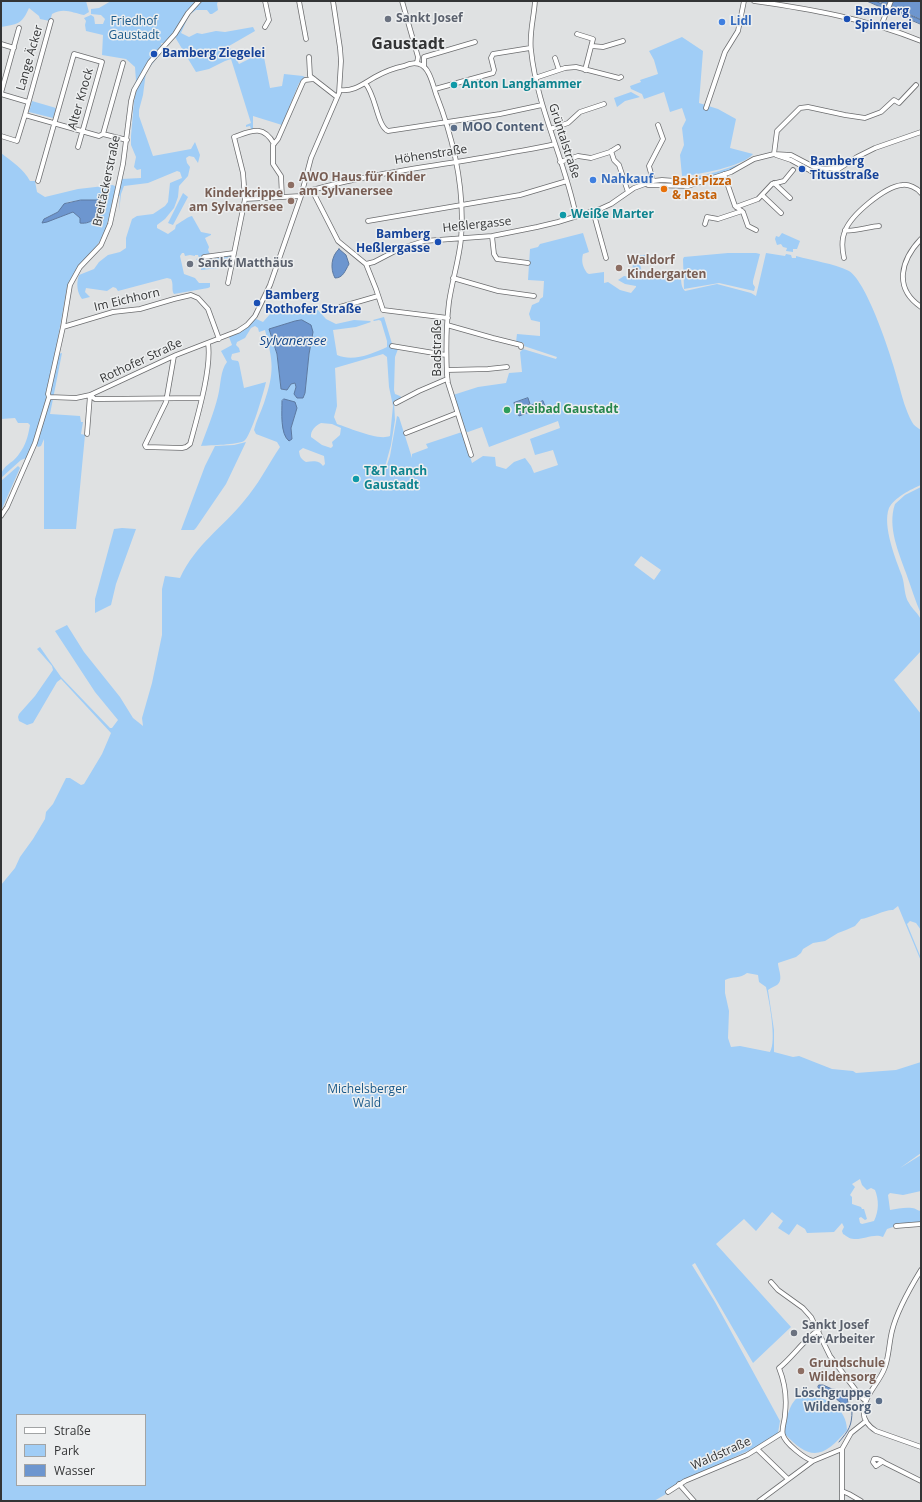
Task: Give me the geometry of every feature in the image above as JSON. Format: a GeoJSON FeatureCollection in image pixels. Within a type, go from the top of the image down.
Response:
{"type":"FeatureCollection","features":[{"type":"Feature","properties":{"kind":"street","name":"Breitäckerstraße"},"geometry":{"type":"LineString","coordinates":[[1,516],[7,507],[34,443],[49,397],[48,394],[70,284],[80,267],[101,245],[108,229],[127,140],[131,100],[138,82],[150,62],[175,34],[188,13],[199,1]]}},
{"type":"Feature","properties":{"kind":"street"},"geometry":{"type":"LineString","coordinates":[[265,1],[269,20],[265,27]]}},
{"type":"Feature","properties":{"kind":"street"},"geometry":{"type":"LineString","coordinates":[[299,1],[306,39]]}},
{"type":"Feature","properties":{"kind":"street"},"geometry":{"type":"LineString","coordinates":[[334,1],[340,48],[340,90],[349,90],[376,76],[418,61],[424,57],[475,42]]}},
{"type":"Feature","properties":{"kind":"street"},"geometry":{"type":"LineString","coordinates":[[402,1],[418,61],[424,67]]}},
{"type":"Feature","properties":{"kind":"street","name":"Grüntalstraße"},"geometry":{"type":"LineString","coordinates":[[534,1],[530,48],[535,78],[576,216]]}},
{"type":"Feature","properties":{"kind":"street"},"geometry":{"type":"LineString","coordinates":[[706,108],[725,52],[738,32],[744,1]]}},
{"type":"Feature","properties":{"kind":"street"},"geometry":{"type":"LineString","coordinates":[[754,1],[842,16],[881,26],[921,40]]}},
{"type":"Feature","properties":{"kind":"street"},"geometry":{"type":"LineString","coordinates":[[881,26],[891,1]]}},
{"type":"Feature","properties":{"kind":"street","name":"Lange Äcker"},"geometry":{"type":"LineString","coordinates":[[1,136],[17,141],[52,21]]}},
{"type":"Feature","properties":{"kind":"street"},"geometry":{"type":"LineString","coordinates":[[20,28],[1,94],[28,102]]}},
{"type":"Feature","properties":{"kind":"street"},"geometry":{"type":"LineString","coordinates":[[576,34],[593,39],[585,70]]}},
{"type":"Feature","properties":{"kind":"street"},"geometry":{"type":"LineString","coordinates":[[592,46],[603,47],[623,41]]}},
{"type":"Feature","properties":{"kind":"street"},"geometry":{"type":"LineString","coordinates":[[1,44],[14,48]]}},
{"type":"Feature","properties":{"kind":"street"},"geometry":{"type":"LineString","coordinates":[[435,89],[493,73],[494,70],[491,58],[493,54],[530,48]]}},
{"type":"Feature","properties":{"kind":"street","name":"Alter Knock"},"geometry":{"type":"LineString","coordinates":[[54,123],[74,54],[102,62],[78,146]]}},
{"type":"Feature","properties":{"kind":"street"},"geometry":{"type":"LineString","coordinates":[[309,56],[310,76],[337,97]]}},
{"type":"Feature","properties":{"kind":"street"},"geometry":{"type":"LineString","coordinates":[[424,57],[424,67]]}},
{"type":"Feature","properties":{"kind":"street"},"geometry":{"type":"LineString","coordinates":[[555,58],[559,70]]}},
{"type":"Feature","properties":{"kind":"street"},"geometry":{"type":"LineString","coordinates":[[103,134],[123,63]]}},
{"type":"Feature","properties":{"kind":"street","name":"Badstraße"},"geometry":{"type":"LineString","coordinates":[[424,67],[435,89],[446,122],[456,162],[460,204],[461,238],[453,278],[447,325],[447,379],[471,455]]}},
{"type":"Feature","properties":{"kind":"street"},"geometry":{"type":"LineString","coordinates":[[535,78],[559,70],[576,67],[619,78],[621,77]]}},
{"type":"Feature","properties":{"kind":"street"},"geometry":{"type":"LineString","coordinates":[[282,197],[281,176],[273,166],[274,144],[278,139],[302,82],[314,78]]}},
{"type":"Feature","properties":{"kind":"street"},"geometry":{"type":"LineString","coordinates":[[365,83],[372,92],[382,126],[388,131],[542,105]]}},
{"type":"Feature","properties":{"kind":"street"},"geometry":{"type":"LineString","coordinates":[[774,154],[777,131],[800,108],[808,107],[865,118],[881,112],[894,100],[899,104],[916,85]]}},
{"type":"Feature","properties":{"kind":"street","name":"Rothofer Straße"},"geometry":{"type":"LineString","coordinates":[[49,397],[76,398],[90,395],[174,356],[238,331],[247,325],[254,317],[267,292],[301,196],[311,158],[340,90]]}},
{"type":"Feature","properties":{"kind":"street"},"geometry":{"type":"LineString","coordinates":[[550,129],[568,123],[580,112],[604,104]]}},
{"type":"Feature","properties":{"kind":"street"},"geometry":{"type":"LineString","coordinates":[[25,115],[99,136],[103,134],[127,140]]}},
{"type":"Feature","properties":{"kind":"street"},"geometry":{"type":"LineString","coordinates":[[38,180],[54,123]]}},
{"type":"Feature","properties":{"kind":"street"},"geometry":{"type":"LineString","coordinates":[[658,125],[663,140],[649,166],[653,181],[704,181]]}},
{"type":"Feature","properties":{"kind":"street"},"geometry":{"type":"LineString","coordinates":[[228,283],[245,199],[243,173],[234,137],[256,130],[264,132],[274,144]]}},
{"type":"Feature","properties":{"kind":"street"},"geometry":{"type":"LineString","coordinates":[[644,185],[684,186],[724,174],[754,159],[774,154],[791,155],[814,167],[824,169],[833,168],[846,164],[875,148],[921,132]]}},
{"type":"Feature","properties":{"kind":"street","name":"Höhenstraße"},"geometry":{"type":"LineString","coordinates":[[302,191],[312,190],[358,178],[555,144]]}},
{"type":"Feature","properties":{"kind":"street"},"geometry":{"type":"LineString","coordinates":[[560,162],[578,156],[591,158],[618,147]]}},
{"type":"Feature","properties":{"kind":"street"},"geometry":{"type":"LineString","coordinates":[[611,151],[614,160],[619,165],[628,192]]}},
{"type":"Feature","properties":{"kind":"street"},"geometry":{"type":"LineString","coordinates":[[736,207],[758,199],[774,183],[784,181],[794,170]]}},
{"type":"Feature","properties":{"kind":"street"},"geometry":{"type":"LineString","coordinates":[[724,174],[736,207],[742,211],[748,226],[756,230]]}},
{"type":"Feature","properties":{"kind":"street","name":"Heßlergasse"},"geometry":{"type":"LineString","coordinates":[[366,264],[374,262],[399,249],[416,243],[434,240],[492,236],[537,227],[576,216],[607,206],[628,192],[653,181]]}},
{"type":"Feature","properties":{"kind":"street"},"geometry":{"type":"LineString","coordinates":[[368,221],[460,204],[520,195],[566,182]]}},
{"type":"Feature","properties":{"kind":"street"},"geometry":{"type":"LineString","coordinates":[[774,183],[790,198]]}},
{"type":"Feature","properties":{"kind":"street"},"geometry":{"type":"LineString","coordinates":[[844,258],[842,244],[845,230],[850,221],[864,206],[898,186],[909,185],[916,188],[921,193]]}},
{"type":"Feature","properties":{"kind":"street"},"geometry":{"type":"LineString","coordinates":[[312,190],[338,241],[366,264],[383,310],[448,318]]}},
{"type":"Feature","properties":{"kind":"street"},"geometry":{"type":"LineString","coordinates":[[762,195],[781,213]]}},
{"type":"Feature","properties":{"kind":"street"},"geometry":{"type":"LineString","coordinates":[[245,199],[301,196]]}},
{"type":"Feature","properties":{"kind":"street"},"geometry":{"type":"LineString","coordinates":[[593,211],[606,258]]}},
{"type":"Feature","properties":{"kind":"street"},"geometry":{"type":"LineString","coordinates":[[705,224],[707,217],[718,219],[742,211]]}},
{"type":"Feature","properties":{"kind":"street"},"geometry":{"type":"LineString","coordinates":[[845,230],[850,232],[862,228],[879,226]]}},
{"type":"Feature","properties":{"kind":"street"},"geometry":{"type":"LineString","coordinates":[[492,236],[494,254],[497,258],[528,263]]}},
{"type":"Feature","properties":{"kind":"street"},"geometry":{"type":"LineString","coordinates":[[921,239],[908,255],[902,274],[903,282],[910,298],[921,307]]}},
{"type":"Feature","properties":{"kind":"street"},"geometry":{"type":"LineString","coordinates":[[204,257],[234,253]]}},
{"type":"Feature","properties":{"kind":"street"},"geometry":{"type":"LineString","coordinates":[[453,278],[498,291],[534,296]]}},
{"type":"Feature","properties":{"kind":"street","name":"Im Eichhorn"},"geometry":{"type":"LineString","coordinates":[[62,327],[114,312],[140,309],[174,298],[191,295],[198,298],[208,309],[219,339]]}},
{"type":"Feature","properties":{"kind":"street"},"geometry":{"type":"LineString","coordinates":[[340,307],[378,296]]}},
{"type":"Feature","properties":{"kind":"street"},"geometry":{"type":"LineString","coordinates":[[447,325],[521,344],[521,347]]}},
{"type":"Feature","properties":{"kind":"street"},"geometry":{"type":"LineString","coordinates":[[174,356],[166,399],[145,445],[150,448],[188,446],[206,375],[208,343]]}},
{"type":"Feature","properties":{"kind":"street"},"geometry":{"type":"LineString","coordinates":[[392,346],[446,355]]}},
{"type":"Feature","properties":{"kind":"street"},"geometry":{"type":"LineString","coordinates":[[447,370],[508,367]]}},
{"type":"Feature","properties":{"kind":"street"},"geometry":{"type":"LineString","coordinates":[[396,403],[413,393],[447,379]]}},
{"type":"Feature","properties":{"kind":"street"},"geometry":{"type":"LineString","coordinates":[[90,395],[95,399],[201,398]]}},
{"type":"Feature","properties":{"kind":"street"},"geometry":{"type":"LineString","coordinates":[[87,434],[90,395]]}},
{"type":"Feature","properties":{"kind":"street"},"geometry":{"type":"LineString","coordinates":[[406,433],[457,413]]}},
{"type":"Feature","properties":{"kind":"street"},"geometry":{"type":"LineString","coordinates":[[896,1226],[921,1224]]}},
{"type":"Feature","properties":{"kind":"street"},"geometry":{"type":"LineString","coordinates":[[921,1270],[905,1299],[894,1326],[885,1368],[866,1401],[864,1413],[866,1421],[870,1427],[880,1434],[921,1447]]}},
{"type":"Feature","properties":{"kind":"street"},"geometry":{"type":"LineString","coordinates":[[771,1282],[778,1290],[809,1313],[819,1330],[830,1356],[861,1397],[866,1401]]}},
{"type":"Feature","properties":{"kind":"street"},"geometry":{"type":"LineString","coordinates":[[813,1461],[803,1456],[785,1439],[782,1433],[786,1402],[784,1382],[779,1368],[792,1357],[813,1334],[819,1330]]}},
{"type":"Feature","properties":{"kind":"street"},"geometry":{"type":"LineString","coordinates":[[842,1501],[842,1449],[851,1433],[866,1421]]}},
{"type":"Feature","properties":{"kind":"street","name":"Waldstraße"},"geometry":{"type":"LineString","coordinates":[[668,1492],[679,1484],[731,1462],[757,1449],[782,1433]]}},
{"type":"Feature","properties":{"kind":"street"},"geometry":{"type":"LineString","coordinates":[[757,1449],[788,1479]]}},
{"type":"Feature","properties":{"kind":"street"},"geometry":{"type":"LineString","coordinates":[[759,1501],[813,1461],[842,1449]]}},
{"type":"Feature","properties":{"kind":"street"},"geometry":{"type":"LineString","coordinates":[[882,1462],[921,1481]]}},
{"type":"Feature","properties":{"kind":"street"},"geometry":{"type":"LineString","coordinates":[[679,1484],[694,1501]]}},
{"type":"Feature","properties":{"kind":"street"},"geometry":{"type":"LineString","coordinates":[[842,1491],[861,1501]]}},
{"type":"Feature","properties":{"kind":"green space"},"geometry":{"type":"Polygon","coordinates":[[[1,1],[86,1],[89,12],[84,15],[68,11],[56,12],[52,14],[50,21],[40,19],[39,16],[29,8],[22,20],[12,25],[1,27],[1,1]]]}},
{"type":"Feature","properties":{"kind":"green space","name":"Friedhof Gaustadt"},"geometry":{"type":"Polygon","coordinates":[[[111,1],[218,1],[218,10],[212,14],[210,14],[207,10],[196,10],[189,15],[181,33],[189,37],[197,33],[202,34],[216,31],[225,32],[253,27],[255,31],[229,46],[239,64],[263,52],[270,88],[282,86],[284,74],[303,76],[306,78],[299,83],[282,125],[253,116],[253,129],[251,129],[250,126],[246,127],[246,125],[251,123],[231,59],[209,69],[196,72],[175,37],[165,43],[161,43],[163,50],[146,72],[139,116],[153,156],[191,149],[195,142],[200,155],[198,163],[194,157],[189,156],[186,158],[190,167],[188,176],[179,186],[178,197],[174,208],[165,219],[157,225],[157,228],[168,234],[175,229],[176,225],[192,216],[201,232],[211,234],[205,238],[210,254],[200,257],[203,258],[201,264],[196,259],[199,258],[198,255],[185,256],[184,253],[182,253],[180,256],[184,274],[195,278],[199,283],[210,283],[210,287],[208,288],[174,294],[172,281],[171,279],[167,278],[118,291],[113,287],[107,291],[86,288],[85,292],[90,297],[82,299],[79,294],[77,285],[79,275],[94,269],[99,262],[108,255],[120,252],[126,248],[126,238],[132,219],[137,216],[153,214],[165,206],[168,202],[170,183],[182,178],[180,172],[177,171],[148,183],[124,186],[121,194],[119,212],[120,196],[118,195],[121,179],[141,178],[141,169],[137,170],[134,167],[136,157],[131,145],[134,101],[137,88],[134,86],[136,81],[135,67],[126,59],[102,55],[103,35],[86,31],[86,21],[84,18],[91,15],[94,17],[95,24],[103,24],[105,19],[101,15],[91,14],[91,9],[99,8],[111,1]]]}},
{"type":"Feature","properties":{"kind":"green space"},"geometry":{"type":"Polygon","coordinates":[[[682,37],[703,51],[699,103],[718,109],[736,119],[730,148],[753,154],[731,166],[709,172],[682,176],[680,155],[684,145],[682,128],[686,120],[682,108],[670,112],[664,92],[644,99],[642,94],[631,89],[630,86],[641,82],[640,80],[658,74],[654,60],[649,51],[682,37]]]}},
{"type":"Feature","properties":{"kind":"green space"},"geometry":{"type":"Polygon","coordinates":[[[631,92],[640,97],[625,101],[617,107],[614,98],[631,92]]]}},
{"type":"Feature","properties":{"kind":"green space"},"geometry":{"type":"Polygon","coordinates":[[[32,101],[56,108],[53,118],[29,112],[32,101]]]}},
{"type":"Feature","properties":{"kind":"green space"},"geometry":{"type":"Polygon","coordinates":[[[1,153],[21,169],[30,181],[35,181],[37,192],[45,197],[78,189],[113,185],[116,187],[105,233],[96,247],[76,270],[67,287],[55,355],[62,353],[50,414],[80,416],[81,422],[83,422],[81,434],[85,435],[76,529],[44,529],[44,439],[41,446],[38,447],[34,441],[26,458],[21,460],[1,478],[5,467],[17,457],[23,447],[30,425],[28,423],[18,423],[15,418],[1,419],[1,153]],[[81,200],[68,202],[58,212],[45,218],[53,220],[73,212],[80,218],[80,223],[89,222],[98,214],[101,205],[100,201],[81,200]]]}},
{"type":"Feature","properties":{"kind":"green space"},"geometry":{"type":"Polygon","coordinates":[[[740,164],[720,175],[696,180],[681,180],[716,172],[740,164]]]}},
{"type":"Feature","properties":{"kind":"green space"},"geometry":{"type":"Polygon","coordinates":[[[183,193],[188,197],[173,225],[168,223],[183,193]]]}},
{"type":"Feature","properties":{"kind":"green space","name":"Michelsberger Wald"},"geometry":{"type":"Polygon","coordinates":[[[583,233],[589,252],[583,254],[582,257],[584,269],[587,273],[604,272],[604,283],[608,282],[620,290],[631,293],[636,286],[625,284],[618,280],[624,276],[631,276],[634,259],[632,255],[645,255],[645,257],[639,259],[643,277],[649,280],[655,275],[661,277],[670,276],[672,272],[679,271],[682,286],[685,291],[717,284],[751,293],[756,296],[766,253],[785,256],[786,254],[791,255],[792,258],[796,258],[796,256],[843,268],[849,271],[856,278],[872,306],[886,342],[908,413],[916,427],[921,430],[921,485],[903,494],[891,504],[887,515],[887,524],[888,533],[902,576],[907,600],[921,620],[921,651],[894,680],[921,714],[921,930],[916,923],[910,921],[907,924],[921,961],[898,906],[893,910],[861,919],[855,926],[838,933],[825,941],[813,943],[803,949],[796,957],[778,963],[780,974],[779,983],[768,990],[774,1030],[774,1052],[793,1057],[799,1056],[832,1069],[853,1071],[856,1073],[896,1070],[921,1062],[921,1153],[900,1168],[921,1155],[921,1191],[903,1195],[890,1193],[888,1195],[890,1210],[913,1208],[921,1211],[921,1223],[895,1224],[893,1227],[887,1229],[883,1237],[872,1236],[854,1239],[843,1234],[842,1231],[844,1227],[842,1223],[834,1232],[807,1233],[805,1229],[797,1224],[789,1235],[778,1228],[783,1221],[772,1212],[756,1231],[744,1219],[716,1244],[791,1327],[753,1363],[695,1263],[692,1265],[715,1302],[780,1421],[778,1433],[769,1440],[677,1483],[666,1494],[654,1501],[1,1501],[1,885],[15,868],[20,857],[33,839],[45,819],[46,812],[53,804],[66,778],[70,778],[81,785],[84,784],[102,754],[111,733],[61,679],[57,682],[33,723],[27,725],[19,721],[19,714],[35,696],[53,670],[52,666],[37,649],[40,647],[61,677],[110,728],[112,728],[118,720],[95,692],[55,631],[67,625],[84,652],[120,697],[133,718],[143,726],[142,718],[152,683],[162,635],[162,589],[165,576],[180,578],[186,566],[201,546],[236,511],[249,495],[280,447],[277,442],[256,434],[254,430],[268,392],[272,366],[265,330],[259,332],[258,328],[255,326],[251,328],[245,338],[237,342],[236,345],[240,352],[232,354],[231,358],[239,363],[244,388],[266,382],[257,413],[247,438],[244,441],[230,444],[201,446],[214,409],[222,374],[227,362],[221,351],[232,345],[229,337],[242,330],[254,318],[263,322],[271,313],[300,314],[318,310],[326,319],[336,324],[354,320],[370,321],[371,322],[356,327],[333,330],[337,355],[349,358],[369,354],[387,347],[387,341],[381,321],[373,320],[384,317],[393,347],[398,349],[395,357],[394,390],[395,394],[402,398],[394,402],[395,420],[391,445],[383,474],[390,456],[397,416],[399,417],[412,458],[412,454],[428,448],[426,444],[462,432],[472,463],[483,456],[495,457],[496,466],[506,469],[514,462],[525,458],[534,473],[558,465],[553,450],[535,455],[530,439],[560,428],[558,421],[489,447],[482,427],[468,432],[464,431],[453,395],[478,387],[506,383],[509,373],[522,372],[520,352],[523,349],[556,359],[557,357],[524,346],[524,343],[516,342],[517,334],[540,336],[540,322],[531,320],[529,314],[532,305],[539,302],[543,297],[544,281],[528,280],[530,249],[538,247],[540,244],[583,233]],[[295,321],[269,329],[277,354],[281,389],[287,390],[291,384],[295,383],[295,391],[303,398],[313,335],[295,321]],[[383,354],[335,368],[337,406],[334,417],[337,424],[378,437],[390,436],[393,406],[389,387],[387,357],[383,354]],[[282,400],[283,428],[286,438],[292,439],[291,428],[295,415],[282,400]],[[321,423],[312,430],[311,437],[322,445],[331,448],[333,446],[332,442],[340,435],[341,428],[332,424],[321,423]],[[303,448],[299,451],[301,458],[306,462],[318,462],[323,466],[325,464],[324,456],[303,448]],[[641,556],[634,565],[654,580],[661,570],[641,556]],[[747,973],[742,976],[725,980],[725,993],[729,1011],[728,1038],[731,1047],[740,1046],[770,1052],[772,1047],[773,1030],[766,987],[759,982],[758,975],[747,973]],[[860,1179],[852,1184],[855,1187],[850,1195],[852,1197],[852,1204],[864,1209],[867,1219],[865,1220],[861,1217],[859,1218],[860,1223],[862,1224],[874,1221],[878,1206],[875,1190],[871,1188],[867,1190],[862,1185],[860,1179]]]}},
{"type":"Feature","properties":{"kind":"green space"},"geometry":{"type":"Polygon","coordinates":[[[782,233],[800,241],[797,249],[793,249],[793,252],[786,251],[787,248],[783,247],[781,244],[777,245],[775,239],[776,236],[779,237],[782,233]]]}},
{"type":"Feature","properties":{"kind":"green space"},"geometry":{"type":"Polygon","coordinates":[[[728,253],[760,254],[753,281],[755,287],[754,291],[719,283],[684,289],[684,257],[728,253]]]}},
{"type":"Feature","properties":{"kind":"green space"},"geometry":{"type":"Polygon","coordinates":[[[229,255],[231,256],[229,267],[201,270],[204,259],[227,257],[229,255]]]}},
{"type":"Feature","properties":{"kind":"green space"},"geometry":{"type":"Polygon","coordinates":[[[246,442],[226,484],[196,528],[194,530],[181,530],[205,466],[215,446],[234,445],[246,442]]]}},
{"type":"Feature","properties":{"kind":"green space"},"geometry":{"type":"Polygon","coordinates":[[[18,466],[20,468],[1,511],[1,481],[18,466]]]}},
{"type":"Feature","properties":{"kind":"green space"},"geometry":{"type":"Polygon","coordinates":[[[921,487],[921,614],[897,548],[892,522],[895,504],[905,495],[921,487]]]}},
{"type":"Feature","properties":{"kind":"green space"},"geometry":{"type":"Polygon","coordinates":[[[114,529],[136,529],[116,584],[111,605],[95,613],[95,599],[114,529]]]}},
{"type":"Feature","properties":{"kind":"green space"},"geometry":{"type":"Polygon","coordinates":[[[802,1395],[818,1397],[832,1404],[843,1415],[846,1422],[847,1430],[839,1439],[824,1451],[817,1453],[802,1449],[784,1433],[791,1406],[797,1398],[802,1395]]]}},
{"type":"Feature","properties":{"kind":"water"},"geometry":{"type":"Polygon","coordinates":[[[867,1],[875,1],[921,20],[921,24],[867,1]]]}},
{"type":"Feature","properties":{"kind":"water"},"geometry":{"type":"Polygon","coordinates":[[[879,1],[921,1],[921,19],[879,1]]]}},
{"type":"Feature","properties":{"kind":"water"},"geometry":{"type":"Polygon","coordinates":[[[81,200],[99,200],[101,203],[98,215],[92,220],[80,223],[80,218],[73,212],[42,223],[44,219],[58,212],[64,204],[81,200]]]}},
{"type":"Feature","properties":{"kind":"water"},"geometry":{"type":"Polygon","coordinates":[[[339,249],[346,255],[349,264],[345,272],[340,277],[335,278],[332,271],[332,263],[334,255],[339,249]]]}},
{"type":"Feature","properties":{"kind":"water","name":"Sylvanersee"},"geometry":{"type":"Polygon","coordinates":[[[302,320],[311,325],[313,332],[305,393],[303,398],[297,398],[294,394],[296,387],[295,383],[291,384],[287,390],[281,389],[277,354],[269,329],[302,320]]]}},
{"type":"Feature","properties":{"kind":"water"},"geometry":{"type":"Polygon","coordinates":[[[528,398],[530,404],[516,409],[514,403],[528,398]]]}},
{"type":"Feature","properties":{"kind":"water"},"geometry":{"type":"Polygon","coordinates":[[[284,399],[295,402],[297,408],[291,428],[292,439],[289,441],[284,433],[282,422],[282,401],[284,399]]]}},
{"type":"Feature","properties":{"kind":"water"},"geometry":{"type":"Polygon","coordinates":[[[543,401],[545,406],[519,416],[517,411],[543,401]]]}},
{"type":"Feature","properties":{"kind":"water"},"geometry":{"type":"Polygon","coordinates":[[[819,1385],[841,1390],[847,1396],[848,1403],[845,1405],[832,1395],[820,1392],[818,1387],[819,1385]]]}},
{"type":"Feature","properties":{"kind":"waterway"},"geometry":{"type":"LineString","coordinates":[[839,1442],[848,1431],[851,1424],[852,1410],[847,1404]]}},
{"type":"Feature","properties":{"kind":"place","name":"Sankt Josef"},"geometry":{"type":"Point","coordinates":[388,19]}},
{"type":"Feature","properties":{"kind":"place","name":"Bamberg Spinnerei"},"geometry":{"type":"Point","coordinates":[847,19]}},
{"type":"Feature","properties":{"kind":"place","name":"Lidl"},"geometry":{"type":"Point","coordinates":[722,22]}},
{"type":"Feature","properties":{"kind":"place","name":"Bamberg Ziegelei"},"geometry":{"type":"Point","coordinates":[154,54]}},
{"type":"Feature","properties":{"kind":"place","name":"Anton Langhammer"},"geometry":{"type":"Point","coordinates":[454,85]}},
{"type":"Feature","properties":{"kind":"place","name":"MOO Content"},"geometry":{"type":"Point","coordinates":[454,128]}},
{"type":"Feature","properties":{"kind":"place","name":"Bamberg Titusstraße"},"geometry":{"type":"Point","coordinates":[802,169]}},
{"type":"Feature","properties":{"kind":"place","name":"Nahkauf"},"geometry":{"type":"Point","coordinates":[593,180]}},
{"type":"Feature","properties":{"kind":"place","name":"AWO Haus für Kinder am Sylvanersee"},"geometry":{"type":"Point","coordinates":[291,185]}},
{"type":"Feature","properties":{"kind":"place","name":"Baki Pizza & Pasta"},"geometry":{"type":"Point","coordinates":[664,189]}},
{"type":"Feature","properties":{"kind":"place","name":"Kinderkrippe am Sylvanersee"},"geometry":{"type":"Point","coordinates":[291,201]}},
{"type":"Feature","properties":{"kind":"place","name":"Weiße Marter"},"geometry":{"type":"Point","coordinates":[563,215]}},
{"type":"Feature","properties":{"kind":"place","name":"Bamberg Heßlergasse"},"geometry":{"type":"Point","coordinates":[438,242]}},
{"type":"Feature","properties":{"kind":"place","name":"Sankt Matthäus"},"geometry":{"type":"Point","coordinates":[190,264]}},
{"type":"Feature","properties":{"kind":"place","name":"Waldorf Kindergarten"},"geometry":{"type":"Point","coordinates":[619,268]}},
{"type":"Feature","properties":{"kind":"place","name":"Bamberg Rothofer Straße"},"geometry":{"type":"Point","coordinates":[257,303]}},
{"type":"Feature","properties":{"kind":"place","name":"Freibad Gaustadt"},"geometry":{"type":"Point","coordinates":[507,410]}},
{"type":"Feature","properties":{"kind":"place","name":"T&T Ranch Gaustadt"},"geometry":{"type":"Point","coordinates":[356,479]}},
{"type":"Feature","properties":{"kind":"place","name":"Sankt Josef der Arbeiter"},"geometry":{"type":"Point","coordinates":[794,1333]}},
{"type":"Feature","properties":{"kind":"place","name":"Grundschule Wildensorg"},"geometry":{"type":"Point","coordinates":[801,1371]}},
{"type":"Feature","properties":{"kind":"place","name":"Löschgruppe Wildensorg"},"geometry":{"type":"Point","coordinates":[879,1401]}},
{"type":"Feature","properties":{"kind":"district","name":"Gaustadt"},"geometry":{"type":"Point","coordinates":[408,44]}}]}
